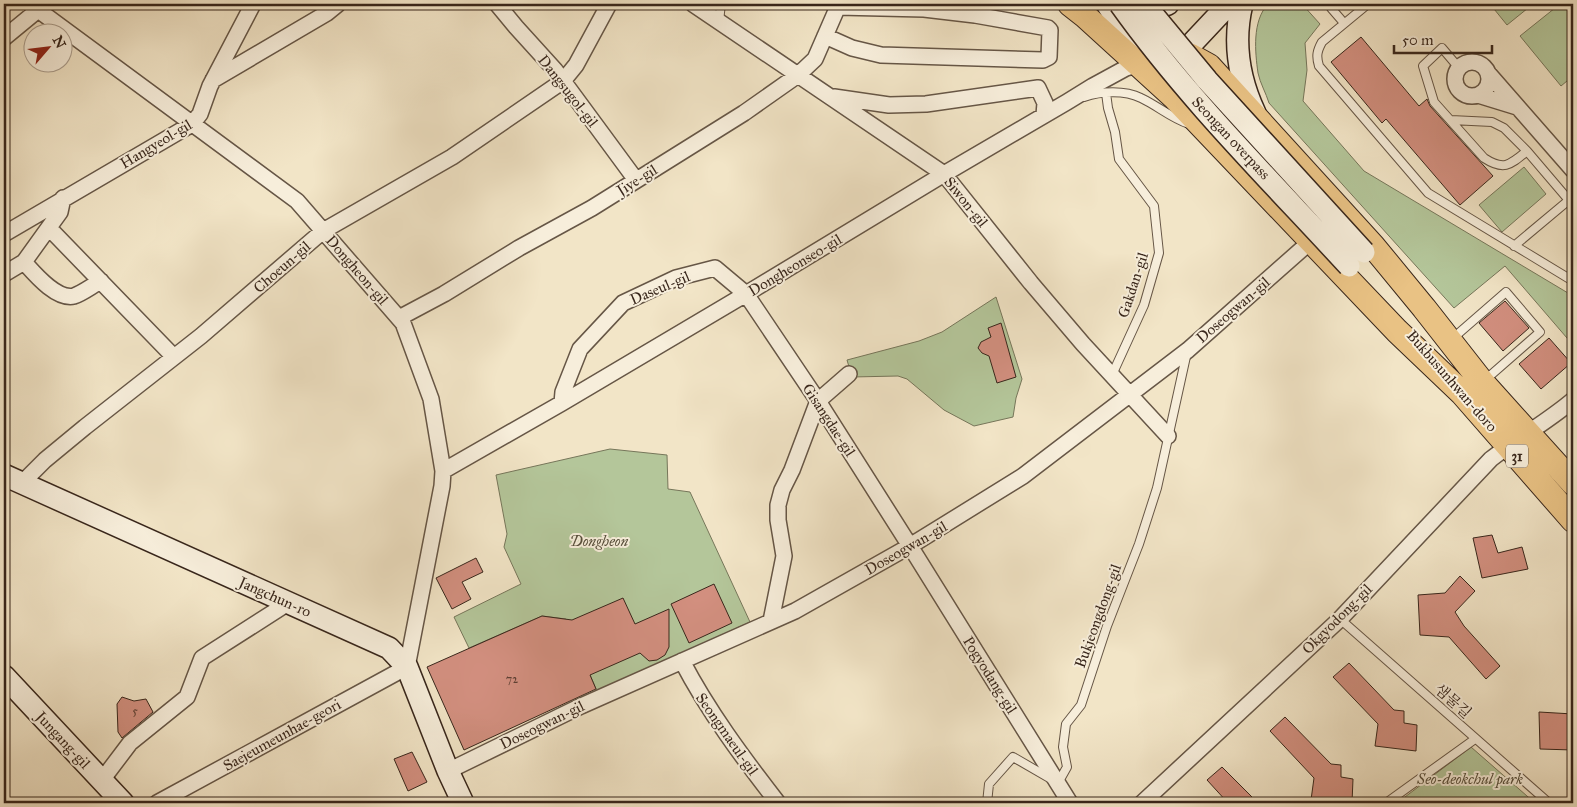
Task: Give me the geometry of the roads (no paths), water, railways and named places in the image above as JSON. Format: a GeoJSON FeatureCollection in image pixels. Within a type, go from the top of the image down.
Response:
{"type":"FeatureCollection","features":[{"type":"Feature","properties":{"kind":"main road"},"geometry":{"type":"LineString","coordinates":[[1175,98],[1170,83],[1170,72],[1173,63],[1229,4]]}},
{"type":"Feature","properties":{"kind":"main road"},"geometry":{"type":"LineString","coordinates":[[1242,4],[1238,29],[1239,60],[1245,88],[1259,120]]}},
{"type":"Feature","properties":{"kind":"main road"},"geometry":{"type":"LineString","coordinates":[[1095,6],[1138,11],[1157,5],[1187,49],[1210,66],[1373,246],[1450,341],[1474,384]]}},
{"type":"Feature","properties":{"kind":"main road","name":"Seongan overpass"},"geometry":{"type":"LineString","coordinates":[[1157,5],[1176,44],[1357,259]]}},
{"type":"Feature","properties":{"kind":"main road"},"geometry":{"type":"LineString","coordinates":[[1095,6],[1112,26],[1132,57],[1175,98],[1397,331],[1474,384]]}},
{"type":"Feature","properties":{"kind":"main road","name":"Seongan overpass"},"geometry":{"type":"LineString","coordinates":[[1095,6],[1137,28],[1192,95],[1357,259]]}},
{"type":"Feature","properties":{"kind":"main road"},"geometry":{"type":"LineString","coordinates":[[1132,57],[1144,46],[1155,49],[1187,49]]}},
{"type":"Feature","properties":{"kind":"main road","name":"Bukbusunhwan-doro"},"geometry":{"type":"LineString","coordinates":[[1357,259],[1388,308],[1529,433],[1573,483]]}},
{"type":"Feature","properties":{"kind":"main road","name":"Bukbusunhwan-doro"},"geometry":{"type":"LineString","coordinates":[[1474,384],[1508,446],[1573,520]]}},
{"type":"Feature","properties":{"kind":"main road","name":"Jangchun-ro"},"geometry":{"type":"LineString","coordinates":[[13,479],[389,648],[407,667],[448,771],[463,803]]}},
{"type":"Feature","properties":{"kind":"main road","name":"Jungang-gil"},"geometry":{"type":"LineString","coordinates":[[4,676],[123,803]]}},
{"type":"Feature","properties":{"kind":"street","name":"Hangyeol-gil"},"geometry":{"type":"LineString","coordinates":[[4,234],[192,124],[200,114],[212,81],[253,4]]}},
{"type":"Feature","properties":{"kind":"street"},"geometry":{"type":"LineString","coordinates":[[212,81],[327,13],[338,4]]}},
{"type":"Feature","properties":{"kind":"street","name":"Dangsugol-gil"},"geometry":{"type":"LineString","coordinates":[[497,4],[563,81],[636,180]]}},
{"type":"Feature","properties":{"kind":"street","name":"Choeun-gil"},"geometry":{"type":"LineString","coordinates":[[13,479],[52,454],[201,336],[323,231],[452,156],[563,81],[576,65],[609,4]]}},
{"type":"Feature","properties":{"kind":"street","name":"Siwon-gil"},"geometry":{"type":"LineString","coordinates":[[694,4],[944,174],[1031,283],[1083,344],[1168,436]]}},
{"type":"Feature","properties":{"kind":"street"},"geometry":{"type":"LineString","coordinates":[[825,36],[852,48],[881,55],[1042,60],[1049,57],[1050,30],[1048,28],[975,15],[924,9],[838,5]]}},
{"type":"Feature","properties":{"kind":"street","name":"Jiye-gil"},"geometry":{"type":"LineString","coordinates":[[399,318],[592,208],[744,113],[798,75],[815,59],[838,5]]}},
{"type":"Feature","properties":{"kind":"street"},"geometry":{"type":"LineString","coordinates":[[4,38],[37,6]]}},
{"type":"Feature","properties":{"kind":"street","name":"Dongheon-gil"},"geometry":{"type":"LineString","coordinates":[[37,6],[297,201],[403,323],[431,399],[443,471],[441,495],[407,667]]}},
{"type":"Feature","properties":{"kind":"street","name":"Dongheonseo-gil"},"geometry":{"type":"LineString","coordinates":[[443,471],[562,403],[1044,116],[1093,86],[1132,57]]}},
{"type":"Feature","properties":{"kind":"street"},"geometry":{"type":"LineString","coordinates":[[1488,73],[1486,90],[1478,95],[1470,97],[1459,91],[1455,81],[1455,75],[1459,68],[1465,64],[1476,62],[1481,64],[1573,170]]}},
{"type":"Feature","properties":{"kind":"street"},"geometry":{"type":"LineString","coordinates":[[830,97],[889,104],[926,104],[1038,88],[1045,103],[1044,116]]}},
{"type":"Feature","properties":{"kind":"street"},"geometry":{"type":"LineString","coordinates":[[1478,95],[1518,108]]}},
{"type":"Feature","properties":{"kind":"street"},"geometry":{"type":"LineString","coordinates":[[4,274],[24,262],[60,212],[63,198]]}},
{"type":"Feature","properties":{"kind":"street"},"geometry":{"type":"LineString","coordinates":[[49,228],[174,357]]}},
{"type":"Feature","properties":{"kind":"street","name":"Doseogwan-gil"},"geometry":{"type":"LineString","coordinates":[[448,771],[581,706],[795,611],[910,546],[1024,476],[1188,350],[1311,241]]}},
{"type":"Feature","properties":{"kind":"street"},"geometry":{"type":"LineString","coordinates":[[24,262],[43,283],[67,296],[75,296],[101,281]]}},
{"type":"Feature","properties":{"kind":"street","name":"Daseul-gil"},"geometry":{"type":"LineString","coordinates":[[562,403],[563,392],[580,349],[623,303],[676,278],[715,268],[746,294]]}},
{"type":"Feature","properties":{"kind":"street","name":"Gisangdae-gil"},"geometry":{"type":"LineString","coordinates":[[746,294],[818,401],[910,546]]}},
{"type":"Feature","properties":{"kind":"street"},"geometry":{"type":"LineString","coordinates":[[771,621],[784,556],[778,520],[778,505],[782,490],[792,470],[818,401],[849,374]]}},
{"type":"Feature","properties":{"kind":"street","name":"Okgyodong-gil"},"geometry":{"type":"LineString","coordinates":[[1142,803],[1340,618],[1491,459],[1555,416],[1573,400]]}},
{"type":"Feature","properties":{"kind":"street","name":"Pogyodang-gil"},"geometry":{"type":"LineString","coordinates":[[910,546],[1070,803]]}},
{"type":"Feature","properties":{"kind":"street"},"geometry":{"type":"LineString","coordinates":[[102,780],[130,743],[187,697],[202,658],[288,603]]}},
{"type":"Feature","properties":{"kind":"street","name":"Seongmaeul-gil"},"geometry":{"type":"LineString","coordinates":[[682,661],[698,693],[778,803]]}},
{"type":"Feature","properties":{"kind":"street","name":"Saejeumeunhae-geori"},"geometry":{"type":"LineString","coordinates":[[157,803],[407,667]]}},
{"type":"Feature","properties":{"kind":"lane"},"geometry":{"type":"LineString","coordinates":[[719,21],[721,4]]}},
{"type":"Feature","properties":{"kind":"lane"},"geometry":{"type":"LineString","coordinates":[[1368,4],[1322,42],[1318,50],[1317,59],[1319,66],[1428,193],[1573,281]]}},
{"type":"Feature","properties":{"kind":"lane"},"geometry":{"type":"LineString","coordinates":[[1331,8],[1344,24]]}},
{"type":"Feature","properties":{"kind":"lane"},"geometry":{"type":"LineString","coordinates":[[1459,68],[1442,48],[1423,66],[1434,102],[1484,158],[1494,164],[1504,166],[1513,162],[1527,151]]}},
{"type":"Feature","properties":{"kind":"lane"},"geometry":{"type":"LineString","coordinates":[[1067,102],[1088,95],[1106,93],[1129,94],[1211,136]]}},
{"type":"Feature","properties":{"kind":"lane","name":"Gakdan-gil"},"geometry":{"type":"LineString","coordinates":[[1106,93],[1119,159],[1154,206],[1160,253],[1144,305],[1112,375]]}},
{"type":"Feature","properties":{"kind":"lane"},"geometry":{"type":"LineString","coordinates":[[1451,120],[1492,122],[1504,128],[1527,151],[1571,202],[1514,246]]}},
{"type":"Feature","properties":{"kind":"lane"},"geometry":{"type":"LineString","coordinates":[[1450,341],[1506,292],[1540,332],[1474,384]]}},
{"type":"Feature","properties":{"kind":"lane","name":"Bukjeongdong-gil"},"geometry":{"type":"LineString","coordinates":[[1058,784],[1067,766],[1063,747],[1066,724],[1081,705],[1106,626],[1139,544],[1156,488],[1188,350]]}},
{"type":"Feature","properties":{"kind":"lane","name":"샘물길"},"geometry":{"type":"LineString","coordinates":[[1340,618],[1548,803]]}},
{"type":"Feature","properties":{"kind":"lane"},"geometry":{"type":"LineString","coordinates":[[1386,803],[1475,739]]}},
{"type":"Feature","properties":{"kind":"lane"},"geometry":{"type":"LineString","coordinates":[[987,803],[989,784],[1013,757],[1058,784]]}},
{"type":"Feature","properties":{"kind":"park label","name":"Dongheon"},"geometry":{"type":"Point","coordinates":[599,541]}},
{"type":"Feature","properties":{"kind":"park label","name":"Seo-deokchul park"},"geometry":{"type":"Point","coordinates":[1470,779]}}]}
